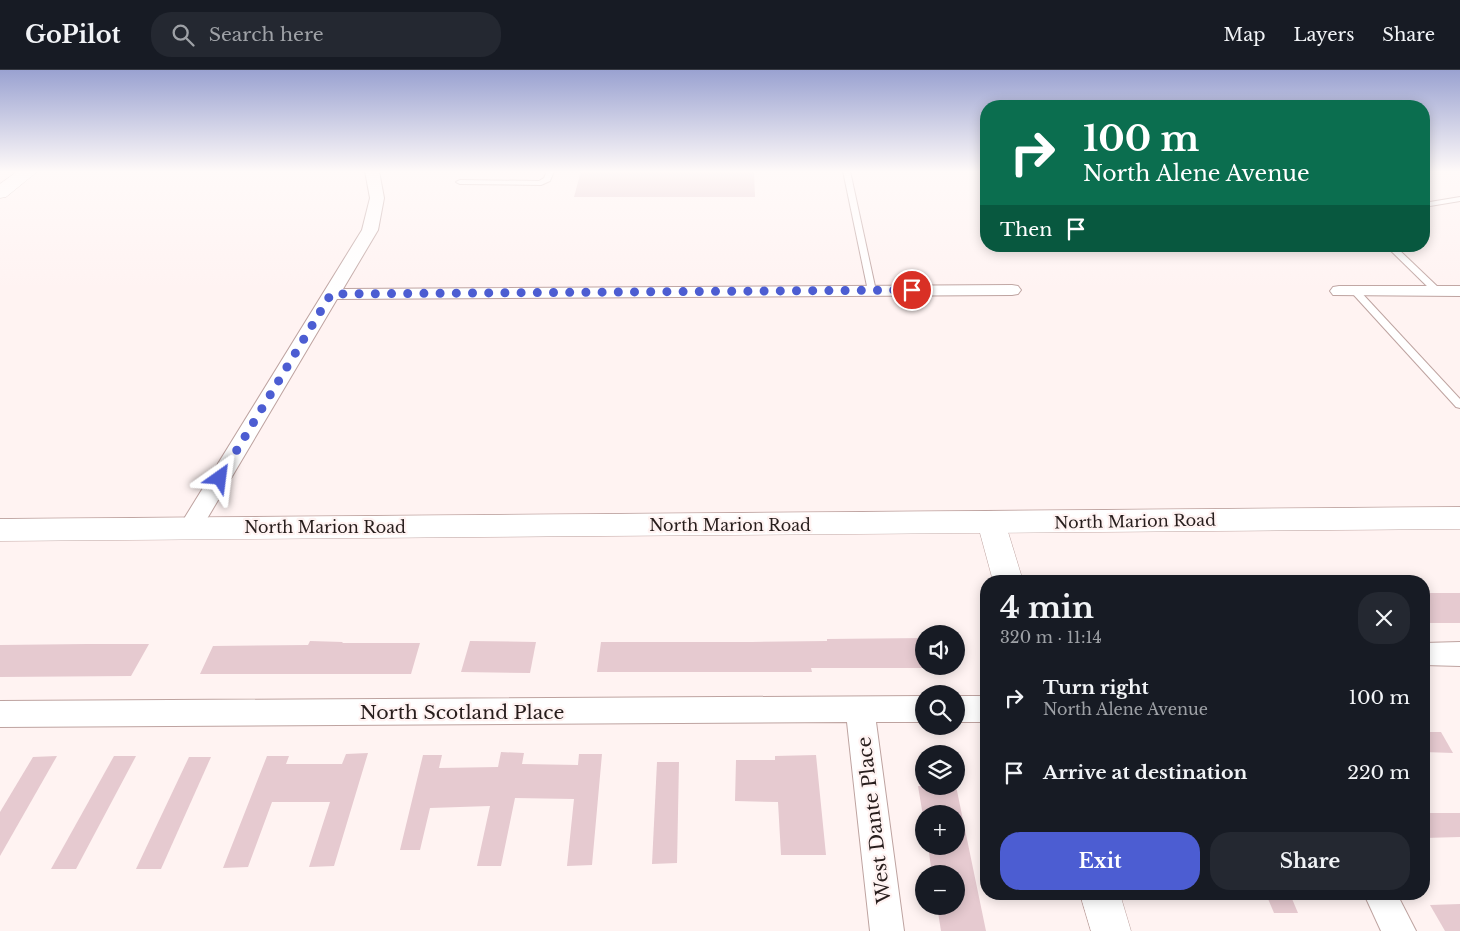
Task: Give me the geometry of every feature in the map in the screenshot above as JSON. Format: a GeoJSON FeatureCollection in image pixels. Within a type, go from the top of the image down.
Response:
{"type":"FeatureCollection","features":[{"type":"Feature","properties":{"kind":"main road","name":"North Marion Road"},"geometry":{"type":"LineString","coordinates":[[0,530],[1460,518]]}},
{"type":"Feature","properties":{"kind":"main road"},"geometry":{"type":"LineString","coordinates":[[991,522],[1006,575]]}},
{"type":"Feature","properties":{"kind":"main road"},"geometry":{"type":"LineString","coordinates":[[1102,900],[1111,931]]}},
{"type":"Feature","properties":{"kind":"street"},"geometry":{"type":"LineString","coordinates":[[190,528],[370,230],[374,211]]}},
{"type":"Feature","properties":{"kind":"street"},"geometry":{"type":"LineString","coordinates":[[331,294],[1012,290]]}},
{"type":"Feature","properties":{"kind":"street"},"geometry":{"type":"LineString","coordinates":[[1347,291],[1460,292]]}},
{"type":"Feature","properties":{"kind":"street"},"geometry":{"type":"LineString","coordinates":[[1430,654],[1460,654]]}},
{"type":"Feature","properties":{"kind":"street","name":"North Scotland Place"},"geometry":{"type":"LineString","coordinates":[[0,714],[915,709]]}},
{"type":"Feature","properties":{"kind":"street"},"geometry":{"type":"LineString","coordinates":[[965,709],[980,709]]}},
{"type":"Feature","properties":{"kind":"street","name":"West Dante Place"},"geometry":{"type":"LineString","coordinates":[[860,710],[887,931]]}},
{"type":"Feature","properties":{"kind":"street"},"geometry":{"type":"LineString","coordinates":[[1383,900],[1399,931]]}},
{"type":"Feature","properties":{"kind":"lane"},"geometry":{"type":"LineString","coordinates":[[855,211],[872,291]]}},
{"type":"Feature","properties":{"kind":"lane"},"geometry":{"type":"LineString","coordinates":[[1396,252],[1436,291]]}},
{"type":"Feature","properties":{"kind":"lane"},"geometry":{"type":"LineString","coordinates":[[1347,291],[1460,405]]}},
{"type":"Feature","properties":{"kind":"building"},"geometry":{"type":"Polygon","coordinates":[[[1430,593],[1460,593],[1460,623],[1430,623],[1430,593]]]}},
{"type":"Feature","properties":{"kind":"building"},"geometry":{"type":"Polygon","coordinates":[[[915,638],[915,668],[811,668],[812,672],[597,672],[601,642],[752,642],[827,641],[827,639],[915,638]]]}},
{"type":"Feature","properties":{"kind":"building"},"geometry":{"type":"Polygon","coordinates":[[[310,641],[420,643],[411,674],[200,674],[213,646],[308,645],[310,641]]]}},
{"type":"Feature","properties":{"kind":"building"},"geometry":{"type":"Polygon","coordinates":[[[470,641],[536,642],[530,673],[461,672],[470,641]]]}},
{"type":"Feature","properties":{"kind":"building"},"geometry":{"type":"Polygon","coordinates":[[[149,644],[131,676],[0,677],[0,645],[149,644]]]}},
{"type":"Feature","properties":{"kind":"building"},"geometry":{"type":"Polygon","coordinates":[[[1430,732],[1441,732],[1453,753],[1430,752],[1430,732]]]}},
{"type":"Feature","properties":{"kind":"building"},"geometry":{"type":"Polygon","coordinates":[[[501,752],[524,753],[522,764],[578,765],[579,754],[602,754],[592,865],[567,866],[574,799],[515,798],[501,866],[477,866],[490,806],[430,808],[420,850],[400,850],[423,755],[442,755],[439,768],[498,767],[501,752]]]}},
{"type":"Feature","properties":{"kind":"building"},"geometry":{"type":"Polygon","coordinates":[[[368,753],[334,866],[309,867],[330,802],[272,802],[248,867],[223,868],[267,756],[289,756],[286,764],[342,764],[346,754],[368,753]]]}},
{"type":"Feature","properties":{"kind":"building"},"geometry":{"type":"Polygon","coordinates":[[[816,755],[826,855],[781,855],[778,802],[735,801],[736,760],[775,760],[775,756],[816,755]]]}},
{"type":"Feature","properties":{"kind":"building"},"geometry":{"type":"Polygon","coordinates":[[[57,756],[0,856],[0,812],[33,757],[57,756]]]}},
{"type":"Feature","properties":{"kind":"building"},"geometry":{"type":"Polygon","coordinates":[[[114,756],[136,756],[76,869],[51,869],[114,756]]]}},
{"type":"Feature","properties":{"kind":"building"},"geometry":{"type":"Polygon","coordinates":[[[189,757],[211,757],[161,869],[136,869],[189,757]]]}},
{"type":"Feature","properties":{"kind":"building"},"geometry":{"type":"Polygon","coordinates":[[[657,762],[679,762],[677,863],[652,864],[657,762]]]}},
{"type":"Feature","properties":{"kind":"building"},"geometry":{"type":"Polygon","coordinates":[[[920,795],[958,795],[960,805],[921,805],[920,795]]]}},
{"type":"Feature","properties":{"kind":"building"},"geometry":{"type":"Polygon","coordinates":[[[1430,813],[1460,813],[1460,837],[1430,838],[1430,813]]]}},
{"type":"Feature","properties":{"kind":"building"},"geometry":{"type":"Polygon","coordinates":[[[965,830],[986,931],[941,931],[938,915],[965,915],[965,865],[931,865],[929,855],[965,855],[965,830]]]}},
{"type":"Feature","properties":{"kind":"building"},"geometry":{"type":"Polygon","coordinates":[[[1269,900],[1293,900],[1298,913],[1274,913],[1269,900]]]}},
{"type":"Feature","properties":{"kind":"building"},"geometry":{"type":"Polygon","coordinates":[[[1460,904],[1460,931],[1445,931],[1430,905],[1460,904]]]}},
{"type":"Feature","properties":{"kind":"route"},"geometry":{"type":"LineString","coordinates":[[220,478],[331,294],[912,290]]}}]}
